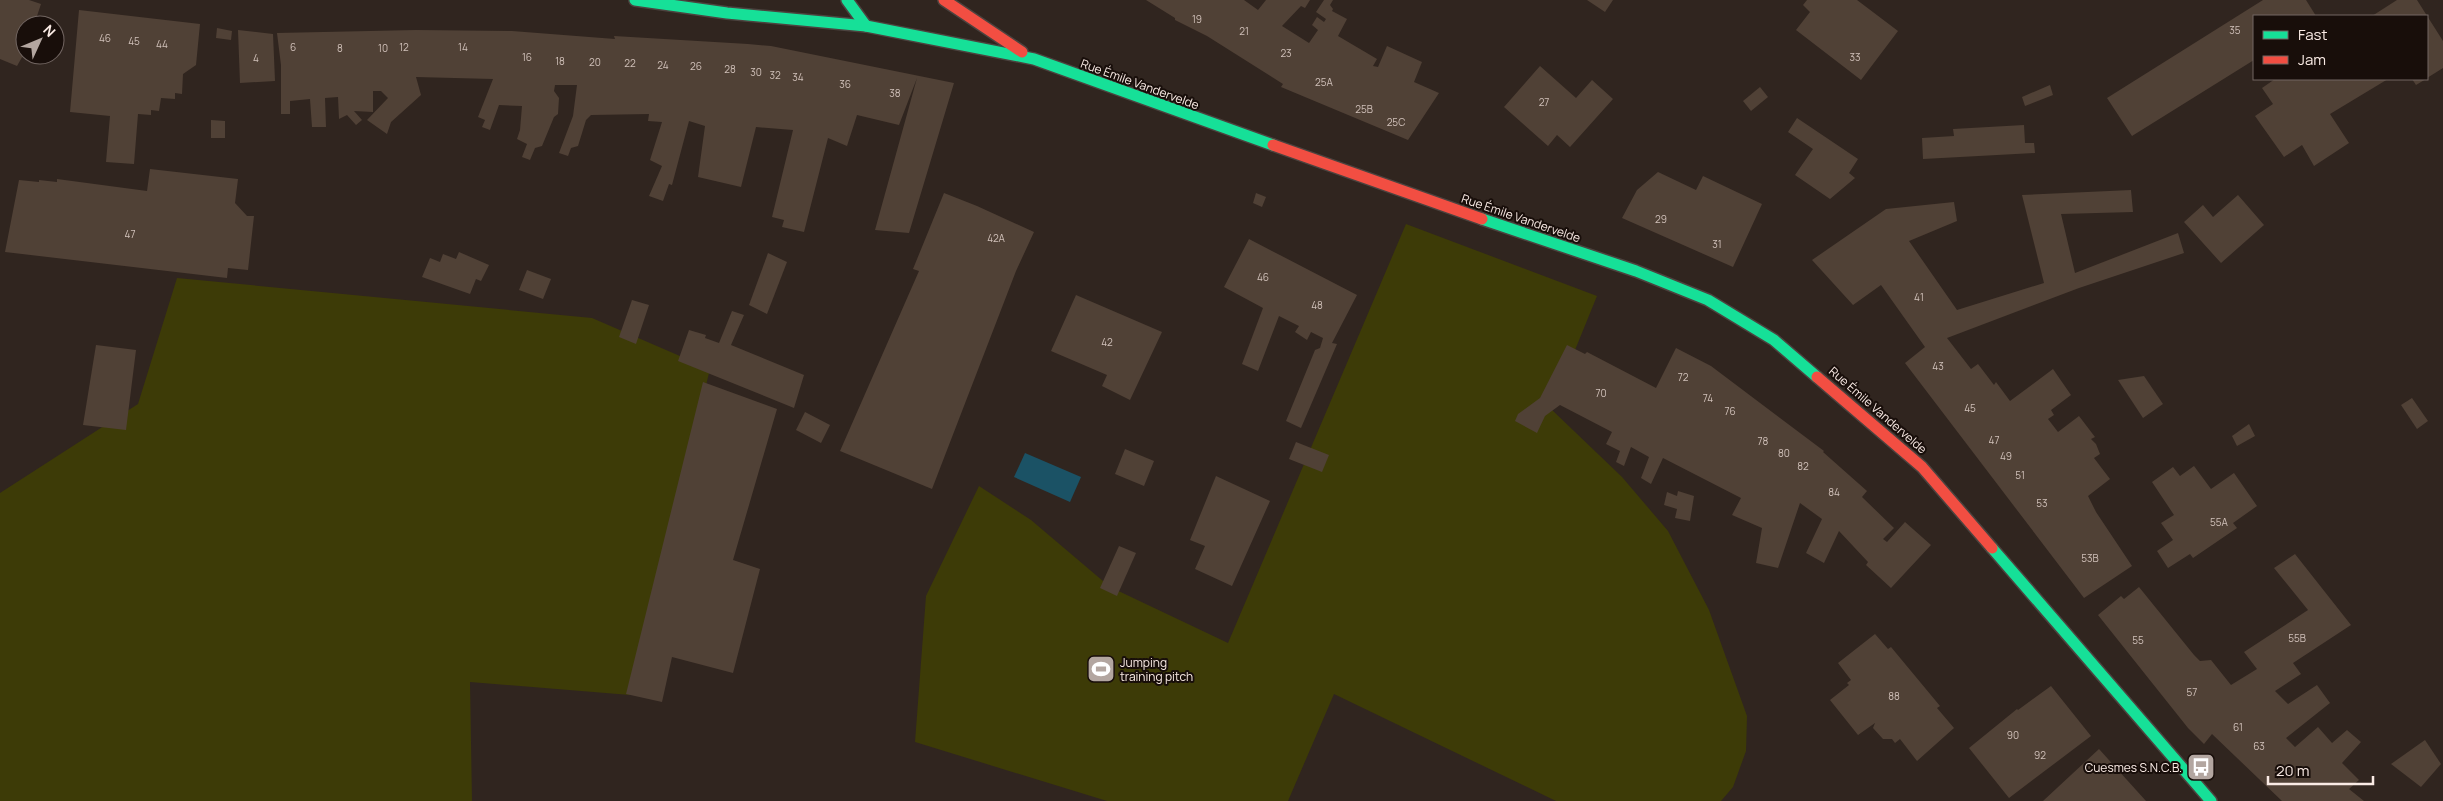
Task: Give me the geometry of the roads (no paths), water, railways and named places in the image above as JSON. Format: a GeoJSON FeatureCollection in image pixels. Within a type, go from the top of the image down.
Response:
{"type":"FeatureCollection","features":[{"type":"Feature","properties":{"kind":"main road","name":"Rue Émile Vandervelde"},"geometry":{"type":"LineString","coordinates":[[634,0],[727,13],[866,26],[1034,60],[1417,197],[1636,271],[1708,300],[1774,340],[1922,467],[2211,801]]}},
{"type":"Feature","properties":{"kind":"main road"},"geometry":{"type":"LineString","coordinates":[[847,0],[866,26]]}},
{"type":"Feature","properties":{"kind":"main road"},"geometry":{"type":"LineString","coordinates":[[944,0],[1034,60]]}},
{"type":"Feature","properties":{"kind":"main road"},"geometry":{"type":"LineString","coordinates":[[967,0],[973,19]]}},
{"type":"Feature","properties":{"kind":"water"},"geometry":{"type":"Polygon","coordinates":[[[1025,453],[1081,477],[1070,502],[1014,477],[1025,453]]]}},
{"type":"Feature","properties":{"kind":"place","name":"Jumping training pitch"},"geometry":{"type":"Point","coordinates":[1101,669]}},
{"type":"Feature","properties":{"kind":"place","name":"Cuesmes S.N.C.B."},"geometry":{"type":"Point","coordinates":[2201,767]}}]}
